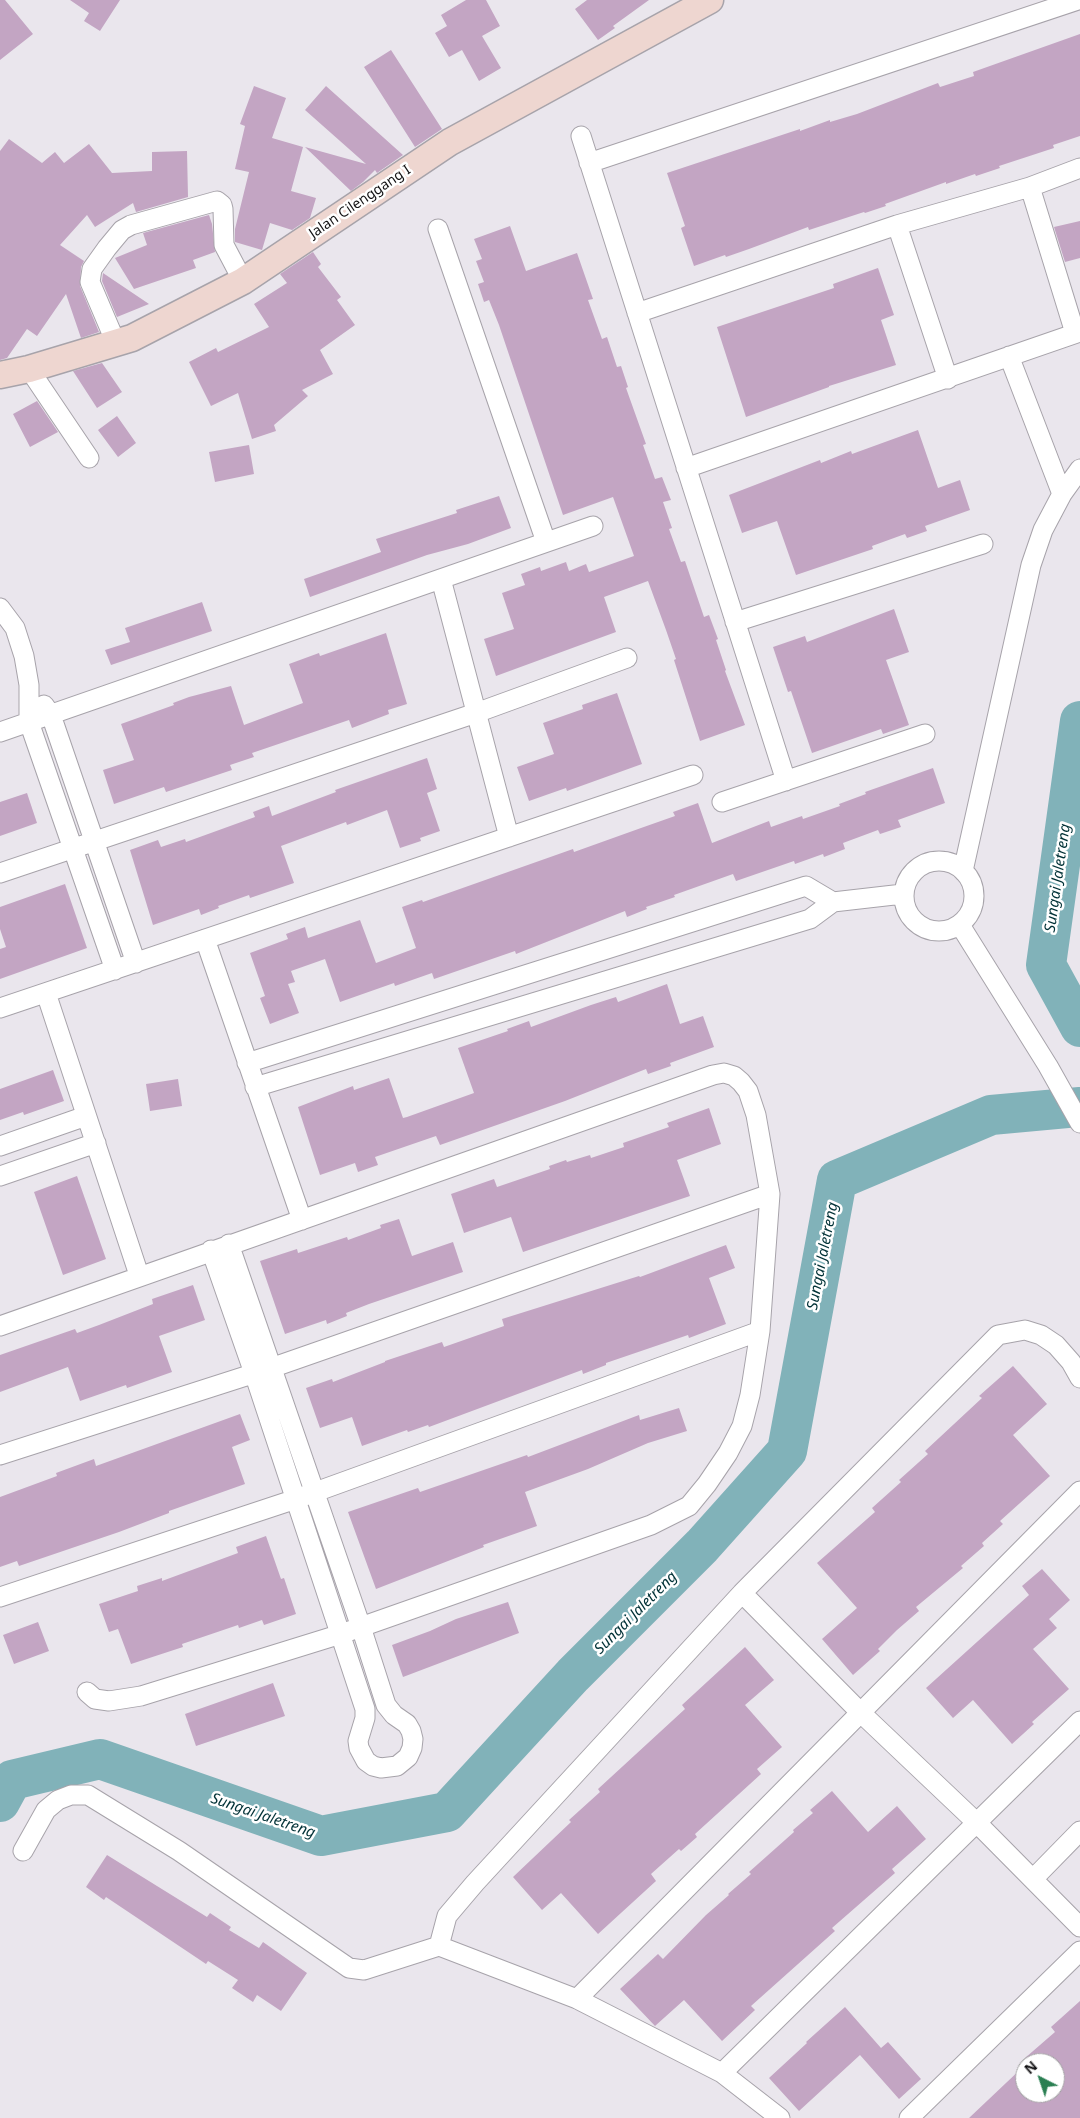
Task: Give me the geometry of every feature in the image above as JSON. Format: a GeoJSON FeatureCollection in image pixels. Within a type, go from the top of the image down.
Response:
{"type":"FeatureCollection","features":[{"type":"Feature","properties":{"kind":"street","name":"Jalan Cilenggang I"},"geometry":{"type":"LineString","coordinates":[[0,375],[29,369],[132,338],[243,281],[450,142],[710,0]]}},
{"type":"Feature","properties":{"kind":"street"},"geometry":{"type":"LineString","coordinates":[[590,163],[1078,0]]}},
{"type":"Feature","properties":{"kind":"street"},"geometry":{"type":"LineString","coordinates":[[581,136],[786,781]]}},
{"type":"Feature","properties":{"kind":"street"},"geometry":{"type":"LineString","coordinates":[[637,313],[897,225],[1030,187],[1080,168]]}},
{"type":"Feature","properties":{"kind":"street"},"geometry":{"type":"LineString","coordinates":[[686,468],[1078,333],[1030,187]]}},
{"type":"Feature","properties":{"kind":"street"},"geometry":{"type":"LineString","coordinates":[[116,343],[90,282],[92,269],[107,248],[122,230],[131,225],[217,201],[222,205],[223,210],[224,245],[243,281]]}},
{"type":"Feature","properties":{"kind":"street"},"geometry":{"type":"LineString","coordinates":[[897,225],[948,379]]}},
{"type":"Feature","properties":{"kind":"street"},"geometry":{"type":"LineString","coordinates":[[438,229],[546,542]]}},
{"type":"Feature","properties":{"kind":"street"},"geometry":{"type":"LineString","coordinates":[[1009,356],[1062,494]]}},
{"type":"Feature","properties":{"kind":"street"},"geometry":{"type":"LineString","coordinates":[[29,369],[89,458]]}},
{"type":"Feature","properties":{"kind":"street"},"geometry":{"type":"LineString","coordinates":[[963,871],[1031,565],[1043,530],[1062,494],[1080,469]]}},
{"type":"Feature","properties":{"kind":"street"},"geometry":{"type":"LineString","coordinates":[[0,732],[593,526]]}},
{"type":"Feature","properties":{"kind":"street"},"geometry":{"type":"LineString","coordinates":[[735,622],[983,544]]}},
{"type":"Feature","properties":{"kind":"street"},"geometry":{"type":"LineString","coordinates":[[441,579],[510,837]]}},
{"type":"Feature","properties":{"kind":"street"},"geometry":{"type":"LineString","coordinates":[[0,608],[15,628],[24,656],[29,685],[29,722],[115,970]]}},
{"type":"Feature","properties":{"kind":"street"},"geometry":{"type":"LineString","coordinates":[[0,872],[476,714],[627,658]]}},
{"type":"Feature","properties":{"kind":"street"},"geometry":{"type":"LineString","coordinates":[[29,685],[51,715],[136,963]]}},
{"type":"Feature","properties":{"kind":"street"},"geometry":{"type":"LineString","coordinates":[[722,802],[925,734]]}},
{"type":"Feature","properties":{"kind":"street"},"geometry":{"type":"LineString","coordinates":[[0,1008],[693,775]]}},
{"type":"Feature","properties":{"kind":"street"},"geometry":{"type":"LineString","coordinates":[[940,861],[953,864],[963,871],[972,884],[974,898],[970,913],[960,925],[948,930],[935,932],[922,928],[912,920],[905,908],[903,894],[907,881],[916,870],[928,863],[940,861]]}},
{"type":"Feature","properties":{"kind":"street"},"geometry":{"type":"LineString","coordinates":[[247,1063],[806,886],[833,902]]}},
{"type":"Feature","properties":{"kind":"street"},"geometry":{"type":"LineString","coordinates":[[255,1087],[810,919],[833,902],[903,894]]}},
{"type":"Feature","properties":{"kind":"street"},"geometry":{"type":"LineString","coordinates":[[960,925],[1048,1066],[1080,1123]]}},
{"type":"Feature","properties":{"kind":"street"},"geometry":{"type":"LineString","coordinates":[[205,940],[302,1220]]}},
{"type":"Feature","properties":{"kind":"street"},"geometry":{"type":"LineString","coordinates":[[46,993],[139,1276]]}},
{"type":"Feature","properties":{"kind":"street"},"geometry":{"type":"LineString","coordinates":[[0,1326],[694,1081],[724,1073],[734,1076],[748,1091],[756,1115],[770,1194],[760,1331],[750,1395],[742,1426],[728,1453],[689,1506],[651,1525],[361,1628],[141,1696],[109,1701],[95,1699],[87,1692]]}},
{"type":"Feature","properties":{"kind":"street"},"geometry":{"type":"LineString","coordinates":[[0,1146],[86,1116]]}},
{"type":"Feature","properties":{"kind":"street"},"geometry":{"type":"LineString","coordinates":[[0,1176],[96,1144]]}},
{"type":"Feature","properties":{"kind":"street"},"geometry":{"type":"LineString","coordinates":[[0,1455],[263,1370],[770,1194]]}},
{"type":"Feature","properties":{"kind":"street"},"geometry":{"type":"LineString","coordinates":[[220,1247],[304,1496],[341,1634],[365,1709],[365,1718],[358,1741],[361,1755],[373,1766],[381,1768],[397,1766],[408,1757],[412,1748],[413,1739],[411,1731],[386,1705],[361,1628],[304,1496]]}},
{"type":"Feature","properties":{"kind":"street"},"geometry":{"type":"LineString","coordinates":[[439,1946],[447,1916],[458,1903],[742,1593],[998,1335],[1025,1330],[1041,1335],[1056,1345],[1071,1362],[1080,1378]]}},
{"type":"Feature","properties":{"kind":"street"},"geometry":{"type":"LineString","coordinates":[[0,1597],[304,1496],[760,1331]]}},
{"type":"Feature","properties":{"kind":"street"},"geometry":{"type":"LineString","coordinates":[[577,1999],[1080,1491]]}},
{"type":"Feature","properties":{"kind":"street"},"geometry":{"type":"LineString","coordinates":[[742,1593],[860,1712],[976,1822],[1080,1927]]}},
{"type":"Feature","properties":{"kind":"street"},"geometry":{"type":"LineString","coordinates":[[722,2073],[1080,1721]]}},
{"type":"Feature","properties":{"kind":"street"},"geometry":{"type":"LineString","coordinates":[[23,1851],[46,1810],[58,1800],[71,1795],[88,1795],[179,1851],[349,1968],[364,1970],[439,1946],[577,1999],[722,2073],[780,2118]]}},
{"type":"Feature","properties":{"kind":"street"},"geometry":{"type":"LineString","coordinates":[[1033,1879],[1080,1831]]}},
{"type":"Feature","properties":{"kind":"street"},"geometry":{"type":"LineString","coordinates":[[909,2118],[1080,1951]]}},
{"type":"Feature","properties":{"kind":"building"},"geometry":{"type":"Polygon","coordinates":[[[0,0],[5,0],[33,34],[0,60],[0,0]]]}},
{"type":"Feature","properties":{"kind":"building"},"geometry":{"type":"Polygon","coordinates":[[[70,0],[120,0],[100,31],[84,21],[89,13],[70,0]]]}},
{"type":"Feature","properties":{"kind":"building"},"geometry":{"type":"Polygon","coordinates":[[[466,0],[486,0],[500,26],[482,36],[501,68],[479,81],[462,50],[449,57],[435,33],[447,26],[441,15],[466,0]]]}},
{"type":"Feature","properties":{"kind":"building"},"geometry":{"type":"Polygon","coordinates":[[[587,0],[649,0],[613,26],[615,28],[598,40],[575,9],[587,0]]]}},
{"type":"Feature","properties":{"kind":"building"},"geometry":{"type":"Polygon","coordinates":[[[1080,34],[1080,136],[1053,145],[1054,148],[999,166],[1000,168],[946,184],[946,182],[865,213],[809,230],[808,227],[726,257],[725,255],[694,266],[681,228],[685,226],[667,173],[800,129],[800,131],[830,120],[830,122],[857,114],[938,83],[940,87],[974,76],[973,72],[1080,34]]]}},
{"type":"Feature","properties":{"kind":"building"},"geometry":{"type":"Polygon","coordinates":[[[391,50],[442,129],[415,147],[364,67],[391,50]]]}},
{"type":"Feature","properties":{"kind":"building"},"geometry":{"type":"Polygon","coordinates":[[[254,86],[286,98],[272,138],[303,147],[291,191],[316,198],[310,218],[292,230],[270,223],[262,250],[235,242],[235,229],[249,172],[235,169],[245,126],[240,124],[254,86]]]}},
{"type":"Feature","properties":{"kind":"building"},"geometry":{"type":"Polygon","coordinates":[[[326,86],[403,155],[377,173],[375,170],[351,191],[305,147],[366,164],[305,110],[326,86]]]}},
{"type":"Feature","properties":{"kind":"building"},"geometry":{"type":"Polygon","coordinates":[[[9,139],[42,163],[55,152],[64,163],[89,144],[112,173],[152,171],[152,152],[187,151],[188,197],[136,212],[133,203],[95,227],[87,215],[60,245],[84,261],[81,267],[80,286],[99,332],[81,338],[66,294],[37,336],[27,329],[7,358],[0,360],[0,151],[9,139]]]}},
{"type":"Feature","properties":{"kind":"building"},"geometry":{"type":"Polygon","coordinates":[[[209,215],[212,224],[215,252],[193,260],[196,268],[134,289],[115,258],[147,245],[143,233],[209,215]]]}},
{"type":"Feature","properties":{"kind":"building"},"geometry":{"type":"Polygon","coordinates":[[[1080,221],[1080,258],[1065,262],[1054,227],[1080,221]]]}},
{"type":"Feature","properties":{"kind":"building"},"geometry":{"type":"Polygon","coordinates":[[[510,226],[526,271],[577,253],[593,299],[588,300],[602,339],[607,337],[617,367],[621,366],[628,387],[626,388],[646,444],[643,445],[655,479],[662,477],[671,500],[663,502],[672,528],[669,529],[681,562],[685,561],[704,617],[709,615],[718,639],[716,640],[725,671],[745,725],[700,741],[674,660],[676,659],[648,581],[604,597],[616,632],[496,676],[484,639],[514,629],[502,593],[525,585],[521,574],[540,567],[541,571],[566,562],[569,571],[586,564],[589,572],[634,556],[613,497],[563,515],[499,325],[489,300],[484,302],[478,284],[484,282],[476,261],[482,259],[474,239],[510,226]]]}},
{"type":"Feature","properties":{"kind":"building"},"geometry":{"type":"Polygon","coordinates":[[[313,252],[321,264],[318,267],[341,297],[337,300],[355,325],[320,350],[333,374],[302,390],[308,396],[274,425],[276,431],[252,439],[238,393],[211,406],[189,362],[216,348],[218,352],[269,327],[254,304],[287,283],[280,274],[313,252]]]}},
{"type":"Feature","properties":{"kind":"building"},"geometry":{"type":"Polygon","coordinates":[[[878,268],[894,315],[881,320],[896,365],[829,386],[746,417],[717,327],[834,288],[833,284],[878,268]]]}},
{"type":"Feature","properties":{"kind":"building"},"geometry":{"type":"Polygon","coordinates":[[[103,273],[149,304],[117,317],[102,281],[103,273]]]}},
{"type":"Feature","properties":{"kind":"building"},"geometry":{"type":"Polygon","coordinates":[[[102,363],[122,392],[97,408],[73,371],[102,363]]]}},
{"type":"Feature","properties":{"kind":"building"},"geometry":{"type":"Polygon","coordinates":[[[37,401],[58,432],[30,447],[13,414],[37,401]]]}},
{"type":"Feature","properties":{"kind":"building"},"geometry":{"type":"Polygon","coordinates":[[[117,416],[136,443],[118,457],[98,430],[117,416]]]}},
{"type":"Feature","properties":{"kind":"building"},"geometry":{"type":"Polygon","coordinates":[[[918,430],[938,488],[960,480],[970,510],[925,526],[927,531],[907,538],[905,534],[872,546],[873,549],[796,575],[777,521],[742,533],[729,495],[820,460],[821,463],[851,451],[852,454],[918,430]]]}},
{"type":"Feature","properties":{"kind":"building"},"geometry":{"type":"Polygon","coordinates":[[[249,445],[254,474],[215,482],[209,452],[249,445]]]}},
{"type":"Feature","properties":{"kind":"building"},"geometry":{"type":"Polygon","coordinates":[[[499,496],[511,528],[468,544],[427,555],[310,597],[304,579],[381,552],[376,539],[457,513],[456,510],[499,496]]]}},
{"type":"Feature","properties":{"kind":"building"},"geometry":{"type":"Polygon","coordinates":[[[202,602],[212,631],[111,665],[105,650],[130,642],[125,628],[202,602]]]}},
{"type":"Feature","properties":{"kind":"building"},"geometry":{"type":"Polygon","coordinates":[[[894,609],[909,652],[886,660],[909,725],[883,734],[881,729],[812,753],[791,691],[788,692],[773,647],[805,636],[807,642],[894,609]]]}},
{"type":"Feature","properties":{"kind":"building"},"geometry":{"type":"Polygon","coordinates":[[[386,633],[407,704],[388,710],[389,714],[352,728],[349,720],[252,753],[254,757],[230,765],[232,770],[166,792],[164,787],[114,804],[103,770],[134,760],[121,724],[174,705],[173,703],[189,697],[231,686],[244,725],[303,703],[289,664],[319,653],[320,656],[386,633]]]}},
{"type":"Feature","properties":{"kind":"building"},"geometry":{"type":"Polygon","coordinates":[[[617,693],[642,764],[567,791],[566,788],[529,801],[517,767],[554,754],[543,723],[583,709],[582,705],[617,693]]]}},
{"type":"Feature","properties":{"kind":"building"},"geometry":{"type":"Polygon","coordinates":[[[427,758],[437,789],[427,793],[440,831],[420,838],[421,841],[400,848],[387,810],[347,825],[346,822],[281,846],[294,883],[250,898],[249,895],[218,906],[219,908],[201,915],[199,909],[153,925],[130,850],[158,840],[161,847],[185,839],[186,842],[255,817],[253,812],[269,806],[272,816],[336,792],[335,790],[427,758]]]}},
{"type":"Feature","properties":{"kind":"building"},"geometry":{"type":"Polygon","coordinates":[[[933,768],[945,803],[898,820],[901,827],[880,834],[878,830],[843,843],[845,849],[824,857],[823,854],[795,864],[794,861],[736,881],[733,874],[674,895],[675,897],[646,907],[647,909],[627,917],[625,911],[516,954],[515,951],[434,979],[432,973],[395,986],[394,983],[340,1002],[325,959],[291,971],[295,982],[288,984],[299,1013],[270,1024],[260,998],[265,996],[250,953],[288,939],[286,934],[305,927],[308,938],[360,920],[376,963],[416,948],[402,907],[422,900],[423,902],[573,849],[574,852],[675,816],[673,812],[698,803],[712,843],[769,821],[771,827],[802,816],[803,819],[840,806],[839,804],[866,794],[865,792],[933,768]]]}},
{"type":"Feature","properties":{"kind":"building"},"geometry":{"type":"Polygon","coordinates":[[[27,793],[37,823],[0,836],[0,802],[27,793]]]}},
{"type":"Feature","properties":{"kind":"building"},"geometry":{"type":"Polygon","coordinates":[[[65,884],[87,948],[0,979],[0,949],[6,947],[0,929],[0,907],[65,884]]]}},
{"type":"Feature","properties":{"kind":"building"},"geometry":{"type":"Polygon","coordinates":[[[667,984],[680,1024],[703,1016],[714,1047],[670,1063],[671,1066],[648,1074],[646,1069],[565,1101],[440,1145],[436,1136],[375,1157],[378,1165],[358,1172],[355,1163],[320,1175],[298,1107],[353,1086],[354,1090],[389,1078],[403,1118],[407,1117],[474,1093],[458,1048],[508,1031],[507,1029],[529,1021],[531,1027],[616,997],[618,1002],[667,984]]]}},
{"type":"Feature","properties":{"kind":"building"},"geometry":{"type":"Polygon","coordinates":[[[53,1070],[64,1101],[24,1115],[23,1112],[0,1120],[0,1089],[53,1070]]]}},
{"type":"Feature","properties":{"kind":"building"},"geometry":{"type":"Polygon","coordinates":[[[178,1079],[182,1106],[150,1111],[146,1084],[178,1079]]]}},
{"type":"Feature","properties":{"kind":"building"},"geometry":{"type":"Polygon","coordinates":[[[709,1108],[721,1144],[677,1160],[690,1196],[523,1252],[511,1217],[464,1233],[451,1194],[494,1179],[497,1187],[550,1169],[549,1166],[566,1160],[567,1162],[590,1155],[591,1158],[624,1147],[623,1143],[669,1127],[667,1123],[709,1108]]]}},
{"type":"Feature","properties":{"kind":"building"},"geometry":{"type":"Polygon","coordinates":[[[77,1176],[106,1259],[63,1275],[34,1192],[77,1176]]]}},
{"type":"Feature","properties":{"kind":"building"},"geometry":{"type":"Polygon","coordinates":[[[399,1219],[412,1256],[453,1242],[463,1272],[369,1304],[346,1313],[347,1316],[327,1324],[326,1320],[285,1334],[260,1261],[297,1249],[298,1253],[347,1237],[348,1240],[381,1228],[380,1225],[399,1219]]]}},
{"type":"Feature","properties":{"kind":"building"},"geometry":{"type":"Polygon","coordinates":[[[726,1245],[735,1268],[709,1278],[726,1324],[689,1338],[688,1335],[606,1363],[606,1365],[583,1374],[582,1370],[429,1427],[428,1425],[408,1432],[407,1430],[362,1446],[352,1417],[320,1428],[306,1388],[332,1379],[333,1382],[385,1361],[442,1342],[444,1347],[504,1326],[502,1319],[640,1277],[726,1245]]]}},
{"type":"Feature","properties":{"kind":"building"},"geometry":{"type":"Polygon","coordinates":[[[193,1285],[205,1320],[159,1336],[172,1372],[127,1388],[126,1385],[80,1401],[68,1367],[0,1392],[0,1355],[75,1329],[77,1333],[153,1304],[152,1299],[193,1285]]]}},
{"type":"Feature","properties":{"kind":"building"},"geometry":{"type":"Polygon","coordinates":[[[1013,1366],[1047,1404],[1013,1435],[1050,1476],[1000,1521],[1003,1524],[982,1543],[984,1546],[961,1566],[963,1568],[916,1607],[919,1611],[897,1630],[878,1649],[880,1651],[853,1675],[822,1639],[857,1608],[817,1563],[875,1512],[872,1508],[928,1454],[925,1451],[982,1398],[979,1396],[1013,1366]]]}},
{"type":"Feature","properties":{"kind":"building"},"geometry":{"type":"Polygon","coordinates":[[[679,1408],[687,1431],[648,1443],[588,1469],[525,1492],[537,1526],[483,1545],[484,1547],[376,1589],[348,1512],[418,1488],[420,1492],[527,1455],[528,1457],[639,1415],[640,1420],[679,1408]]]}},
{"type":"Feature","properties":{"kind":"building"},"geometry":{"type":"Polygon","coordinates":[[[240,1414],[250,1440],[232,1447],[245,1484],[169,1511],[169,1513],[119,1532],[19,1566],[17,1561],[0,1567],[0,1497],[57,1476],[56,1473],[94,1459],[96,1466],[240,1414]]]}},
{"type":"Feature","properties":{"kind":"building"},"geometry":{"type":"Polygon","coordinates":[[[266,1536],[281,1579],[284,1578],[296,1614],[264,1625],[262,1620],[239,1628],[238,1625],[182,1644],[183,1647],[131,1664],[118,1629],[109,1632],[99,1604],[138,1591],[137,1586],[162,1578],[162,1581],[238,1553],[236,1547],[266,1536]]]}},
{"type":"Feature","properties":{"kind":"building"},"geometry":{"type":"Polygon","coordinates":[[[1042,1569],[1070,1600],[1049,1619],[1057,1628],[1033,1649],[1069,1689],[1032,1722],[1034,1724],[1012,1744],[973,1700],[953,1718],[926,1688],[1029,1595],[1022,1586],[1042,1569]]]}},
{"type":"Feature","properties":{"kind":"building"},"geometry":{"type":"Polygon","coordinates":[[[508,1602],[519,1633],[403,1677],[392,1645],[456,1619],[508,1602]]]}},
{"type":"Feature","properties":{"kind":"building"},"geometry":{"type":"Polygon","coordinates":[[[38,1622],[49,1651],[14,1664],[3,1635],[38,1622]]]}},
{"type":"Feature","properties":{"kind":"building"},"geometry":{"type":"Polygon","coordinates":[[[745,1647],[774,1680],[745,1705],[782,1747],[757,1769],[761,1774],[695,1834],[697,1837],[681,1851],[679,1849],[651,1874],[656,1881],[598,1934],[561,1893],[542,1910],[513,1877],[571,1822],[569,1820],[600,1792],[598,1789],[685,1709],[682,1705],[745,1647]]]}},
{"type":"Feature","properties":{"kind":"building"},"geometry":{"type":"Polygon","coordinates":[[[273,1683],[285,1716],[196,1746],[185,1714],[273,1683]]]}},
{"type":"Feature","properties":{"kind":"building"},"geometry":{"type":"Polygon","coordinates":[[[832,1791],[868,1832],[897,1806],[926,1839],[892,1869],[895,1873],[832,1928],[835,1931],[751,2006],[755,2010],[722,2041],[684,2000],[655,2026],[620,1989],[658,1954],[663,1959],[706,1915],[751,1874],[749,1872],[794,1832],[793,1830],[813,1813],[810,1810],[832,1791]]]}},
{"type":"Feature","properties":{"kind":"building"},"geometry":{"type":"Polygon","coordinates":[[[107,1855],[207,1917],[210,1913],[231,1927],[229,1930],[259,1948],[263,1942],[307,1973],[281,2011],[257,1995],[253,2002],[232,1988],[238,1980],[208,1961],[206,1964],[106,1897],[104,1900],[86,1887],[107,1855]]]}},
{"type":"Feature","properties":{"kind":"building"},"geometry":{"type":"Polygon","coordinates":[[[1080,2001],[1080,2118],[969,2118],[1015,2074],[1015,2103],[1065,2103],[1065,2053],[1031,2053],[1055,2032],[1051,2027],[1080,2001]]]}},
{"type":"Feature","properties":{"kind":"building"},"geometry":{"type":"Polygon","coordinates":[[[845,2007],[881,2048],[888,2042],[921,2079],[899,2099],[860,2055],[799,2111],[769,2078],[845,2007]]]}},
{"type":"Feature","properties":{"kind":"waterway","name":"Sungai Jaletreng"},"geometry":{"type":"LineString","coordinates":[[1080,721],[1046,965],[1080,1027]]}},
{"type":"Feature","properties":{"kind":"waterway","name":"Sungai Jaletreng"},"geometry":{"type":"LineString","coordinates":[[0,1802],[12,1780],[100,1759],[321,1836],[447,1812],[573,1675],[702,1546],[787,1451],[837,1180],[991,1115],[1080,1107]]}}]}
